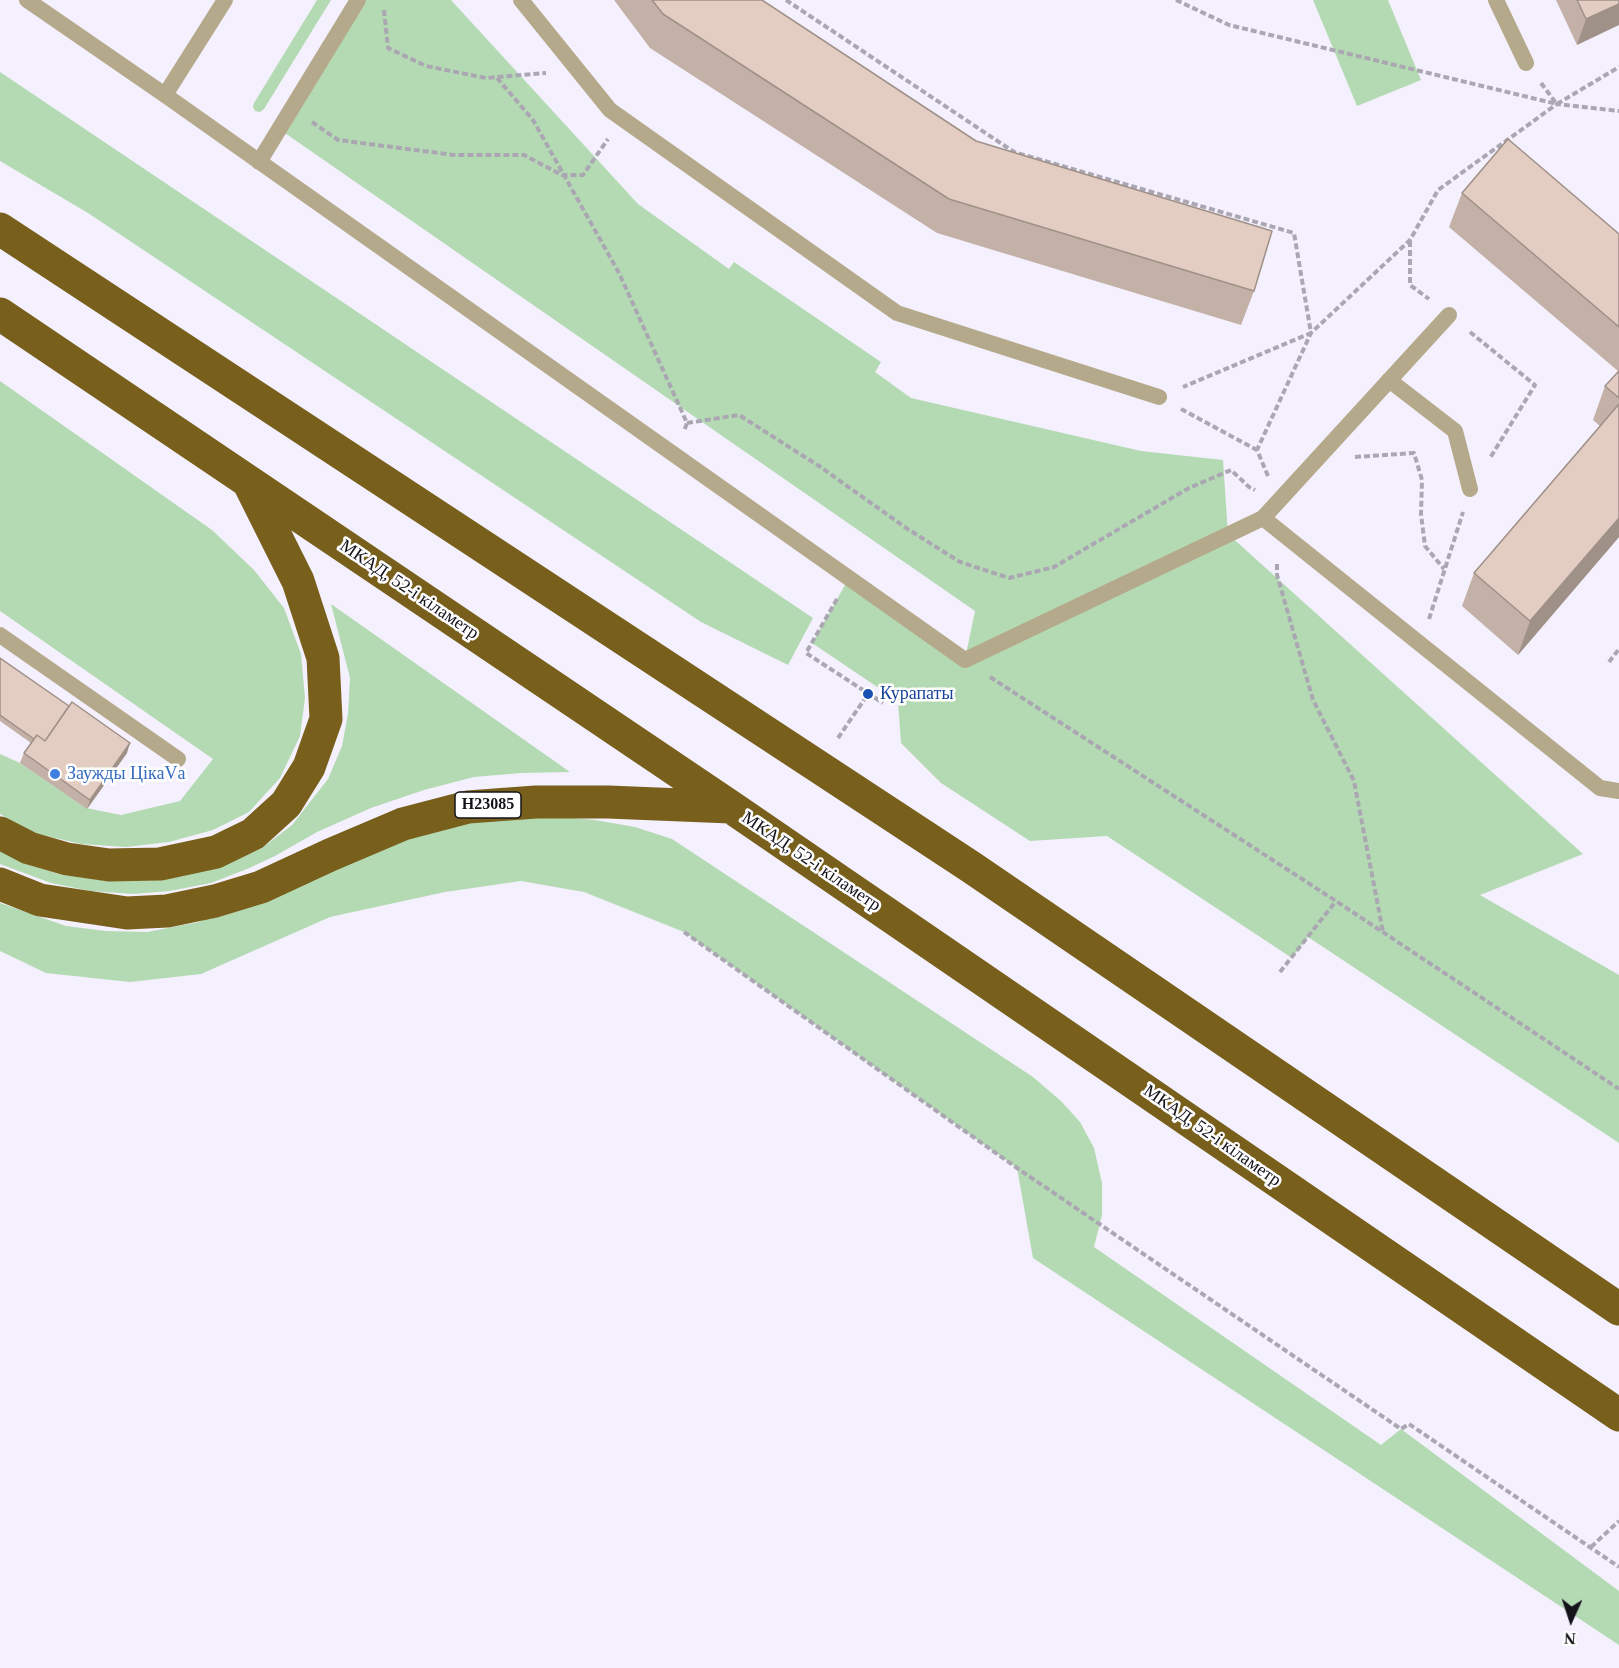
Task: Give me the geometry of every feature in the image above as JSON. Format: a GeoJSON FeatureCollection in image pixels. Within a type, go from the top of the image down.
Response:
{"type":"FeatureCollection","features":[{"type":"Feature","properties":{"kind":"highway"},"geometry":{"type":"LineString","coordinates":[[0,229],[981,873],[1619,1309]]}},
{"type":"Feature","properties":{"kind":"highway","name":"МКАД, 52-і кіламетр"},"geometry":{"type":"LineString","coordinates":[[0,314],[731,807],[1619,1415]]}},
{"type":"Feature","properties":{"kind":"highway"},"geometry":{"type":"LineString","coordinates":[[0,833],[29,848],[67,860],[109,865],[160,864],[226,848],[253,834],[286,804],[309,767],[326,719],[323,658],[298,581],[248,481]]}},
{"type":"Feature","properties":{"kind":"highway","name":"Н23085"},"geometry":{"type":"LineString","coordinates":[[0,884],[40,900],[72,906],[127,913],[167,911],[215,901],[261,887],[404,824],[468,807],[548,802],[731,807]]}},
{"type":"Feature","properties":{"kind":"lane"},"geometry":{"type":"LineString","coordinates":[[27,0],[965,660],[1263,518],[1277,500],[1449,315]]}},
{"type":"Feature","properties":{"kind":"lane"},"geometry":{"type":"LineString","coordinates":[[165,95],[225,0]]}},
{"type":"Feature","properties":{"kind":"lane"},"geometry":{"type":"LineString","coordinates":[[259,162],[358,0]]}},
{"type":"Feature","properties":{"kind":"lane"},"geometry":{"type":"LineString","coordinates":[[520,0],[610,110],[897,313],[1159,398]]}},
{"type":"Feature","properties":{"kind":"lane"},"geometry":{"type":"LineString","coordinates":[[1496,0],[1526,63]]}},
{"type":"Feature","properties":{"kind":"lane"},"geometry":{"type":"LineString","coordinates":[[1389,380],[1455,431],[1470,489]]}},
{"type":"Feature","properties":{"kind":"lane"},"geometry":{"type":"LineString","coordinates":[[1263,518],[1600,788],[1619,791]]}},
{"type":"Feature","properties":{"kind":"lane"},"geometry":{"type":"LineString","coordinates":[[0,635],[178,759]]}},
{"type":"Feature","properties":{"kind":"path"},"geometry":{"type":"LineString","coordinates":[[383,0],[388,48],[426,66],[486,78],[578,70]]}},
{"type":"Feature","properties":{"kind":"path"},"geometry":{"type":"LineString","coordinates":[[786,0],[1014,152],[1294,233],[1311,333],[1257,450]]}},
{"type":"Feature","properties":{"kind":"path"},"geometry":{"type":"LineString","coordinates":[[1176,0],[1229,25],[1557,104],[1619,111]]}},
{"type":"Feature","properties":{"kind":"path"},"geometry":{"type":"LineString","coordinates":[[1159,398],[1311,333],[1410,240],[1438,189],[1557,104],[1619,67]]}},
{"type":"Feature","properties":{"kind":"path"},"geometry":{"type":"LineString","coordinates":[[497,78],[533,120],[619,273],[687,423],[683,434]]}},
{"type":"Feature","properties":{"kind":"path"},"geometry":{"type":"LineString","coordinates":[[291,109],[338,140],[454,155],[524,155],[562,175],[583,175],[622,118]]}},
{"type":"Feature","properties":{"kind":"path"},"geometry":{"type":"LineString","coordinates":[[1410,240],[1410,285],[1449,315]]}},
{"type":"Feature","properties":{"kind":"path"},"geometry":{"type":"LineString","coordinates":[[1159,398],[1257,450],[1277,500]]}},
{"type":"Feature","properties":{"kind":"path"},"geometry":{"type":"LineString","coordinates":[[687,423],[740,415],[960,562],[1009,578],[1054,567],[1189,489],[1231,470],[1249,487],[1277,500]]}},
{"type":"Feature","properties":{"kind":"path"},"geometry":{"type":"LineString","coordinates":[[1323,451],[1358,457],[1414,453],[1422,480],[1421,514],[1425,546],[1445,570]]}},
{"type":"Feature","properties":{"kind":"path"},"geometry":{"type":"LineString","coordinates":[[1278,530],[1277,575],[1313,700],[1354,782],[1383,933]]}},
{"type":"Feature","properties":{"kind":"path"},"geometry":{"type":"LineString","coordinates":[[849,578],[806,653],[883,703]]}},
{"type":"Feature","properties":{"kind":"path"},"geometry":{"type":"LineString","coordinates":[[1609,662],[1619,649]]}},
{"type":"Feature","properties":{"kind":"path"},"geometry":{"type":"LineString","coordinates":[[965,660],[1336,901],[1619,1089]]}},
{"type":"Feature","properties":{"kind":"path"},"geometry":{"type":"LineString","coordinates":[[819,767],[868,694]]}},
{"type":"Feature","properties":{"kind":"path"},"geometry":{"type":"LineString","coordinates":[[1280,972],[1336,901]]}},
{"type":"Feature","properties":{"kind":"path"},"geometry":{"type":"LineString","coordinates":[[684,932],[1017,1168],[1401,1429],[1409,1424],[1619,1568]]}},
{"type":"Feature","properties":{"kind":"path"},"geometry":{"type":"LineString","coordinates":[[1591,1548],[1619,1521]]}},
{"type":"Feature","properties":{"kind":"green space"},"geometry":{"type":"Polygon","coordinates":[[[317,0],[331,0],[264,109],[260,112],[255,111],[254,103],[317,0]]]}},
{"type":"Feature","properties":{"kind":"green space"},"geometry":{"type":"Polygon","coordinates":[[[358,0],[451,0],[638,204],[729,269],[734,262],[881,362],[875,372],[911,398],[1141,451],[1223,460],[1228,534],[1583,854],[1480,895],[1619,975],[1619,1143],[1308,937],[1292,958],[1107,836],[1030,841],[941,783],[901,743],[898,701],[812,643],[849,578],[965,659],[975,611],[279,129],[358,0]]]}},
{"type":"Feature","properties":{"kind":"green space"},"geometry":{"type":"Polygon","coordinates":[[[1313,0],[1388,0],[1421,80],[1357,106],[1313,0]]]}},
{"type":"Feature","properties":{"kind":"green space"},"geometry":{"type":"Polygon","coordinates":[[[0,72],[813,618],[788,665],[701,622],[88,213],[0,161],[0,72]]]}},
{"type":"Feature","properties":{"kind":"green space"},"geometry":{"type":"Polygon","coordinates":[[[0,381],[212,530],[254,570],[284,608],[301,654],[305,698],[300,736],[280,778],[249,812],[213,830],[169,842],[126,847],[81,844],[34,833],[0,814],[0,754],[20,763],[86,808],[121,815],[180,801],[213,759],[0,611],[0,381]]]}},
{"type":"Feature","properties":{"kind":"green space"},"geometry":{"type":"Polygon","coordinates":[[[331,604],[570,772],[474,777],[424,790],[371,808],[317,832],[247,869],[211,883],[170,891],[133,894],[91,891],[51,883],[0,864],[0,850],[23,863],[63,875],[109,881],[162,880],[221,867],[262,848],[292,825],[328,779],[342,746],[348,714],[350,678],[331,604]]]}},
{"type":"Feature","properties":{"kind":"green space"},"geometry":{"type":"Polygon","coordinates":[[[549,816],[595,820],[635,827],[672,839],[1033,1077],[1062,1102],[1080,1122],[1094,1148],[1102,1183],[1102,1215],[1094,1247],[1381,1445],[1401,1429],[1619,1591],[1619,1645],[1033,1258],[1017,1168],[684,932],[584,892],[521,881],[445,892],[330,917],[201,974],[130,982],[46,973],[0,951],[0,903],[66,926],[106,931],[147,932],[199,922],[391,841],[451,821],[549,816]]]}},
{"type":"Feature","properties":{"kind":"building"},"geometry":{"type":"Polygon","coordinates":[[[652,0],[762,0],[976,141],[1272,231],[1254,291],[949,199],[663,14],[652,0]]]}},
{"type":"Feature","properties":{"kind":"building"},"geometry":{"type":"Polygon","coordinates":[[[1577,0],[1619,0],[1619,4],[1586,19],[1577,0]]]}},
{"type":"Feature","properties":{"kind":"building"},"geometry":{"type":"Polygon","coordinates":[[[1508,139],[1619,234],[1619,327],[1462,193],[1508,139]]]}},
{"type":"Feature","properties":{"kind":"building"},"geometry":{"type":"Polygon","coordinates":[[[1619,371],[1619,398],[1605,386],[1619,371]]]}},
{"type":"Feature","properties":{"kind":"building"},"geometry":{"type":"Polygon","coordinates":[[[1619,404],[1619,518],[1530,621],[1474,573],[1619,404]]]}},
{"type":"Feature","properties":{"kind":"building"},"geometry":{"type":"Polygon","coordinates":[[[0,658],[69,706],[45,741],[37,735],[34,739],[0,715],[0,658]]]}},
{"type":"Feature","properties":{"kind":"building"},"geometry":{"type":"Polygon","coordinates":[[[72,702],[130,743],[90,800],[24,753],[37,735],[45,741],[72,702]]]}},
{"type":"Feature","properties":{"kind":"place","name":"Курапаты"},"geometry":{"type":"Point","coordinates":[868,694]}},
{"type":"Feature","properties":{"kind":"place","name":"Заужды ЦікаVа"},"geometry":{"type":"Point","coordinates":[55,774]}}]}
